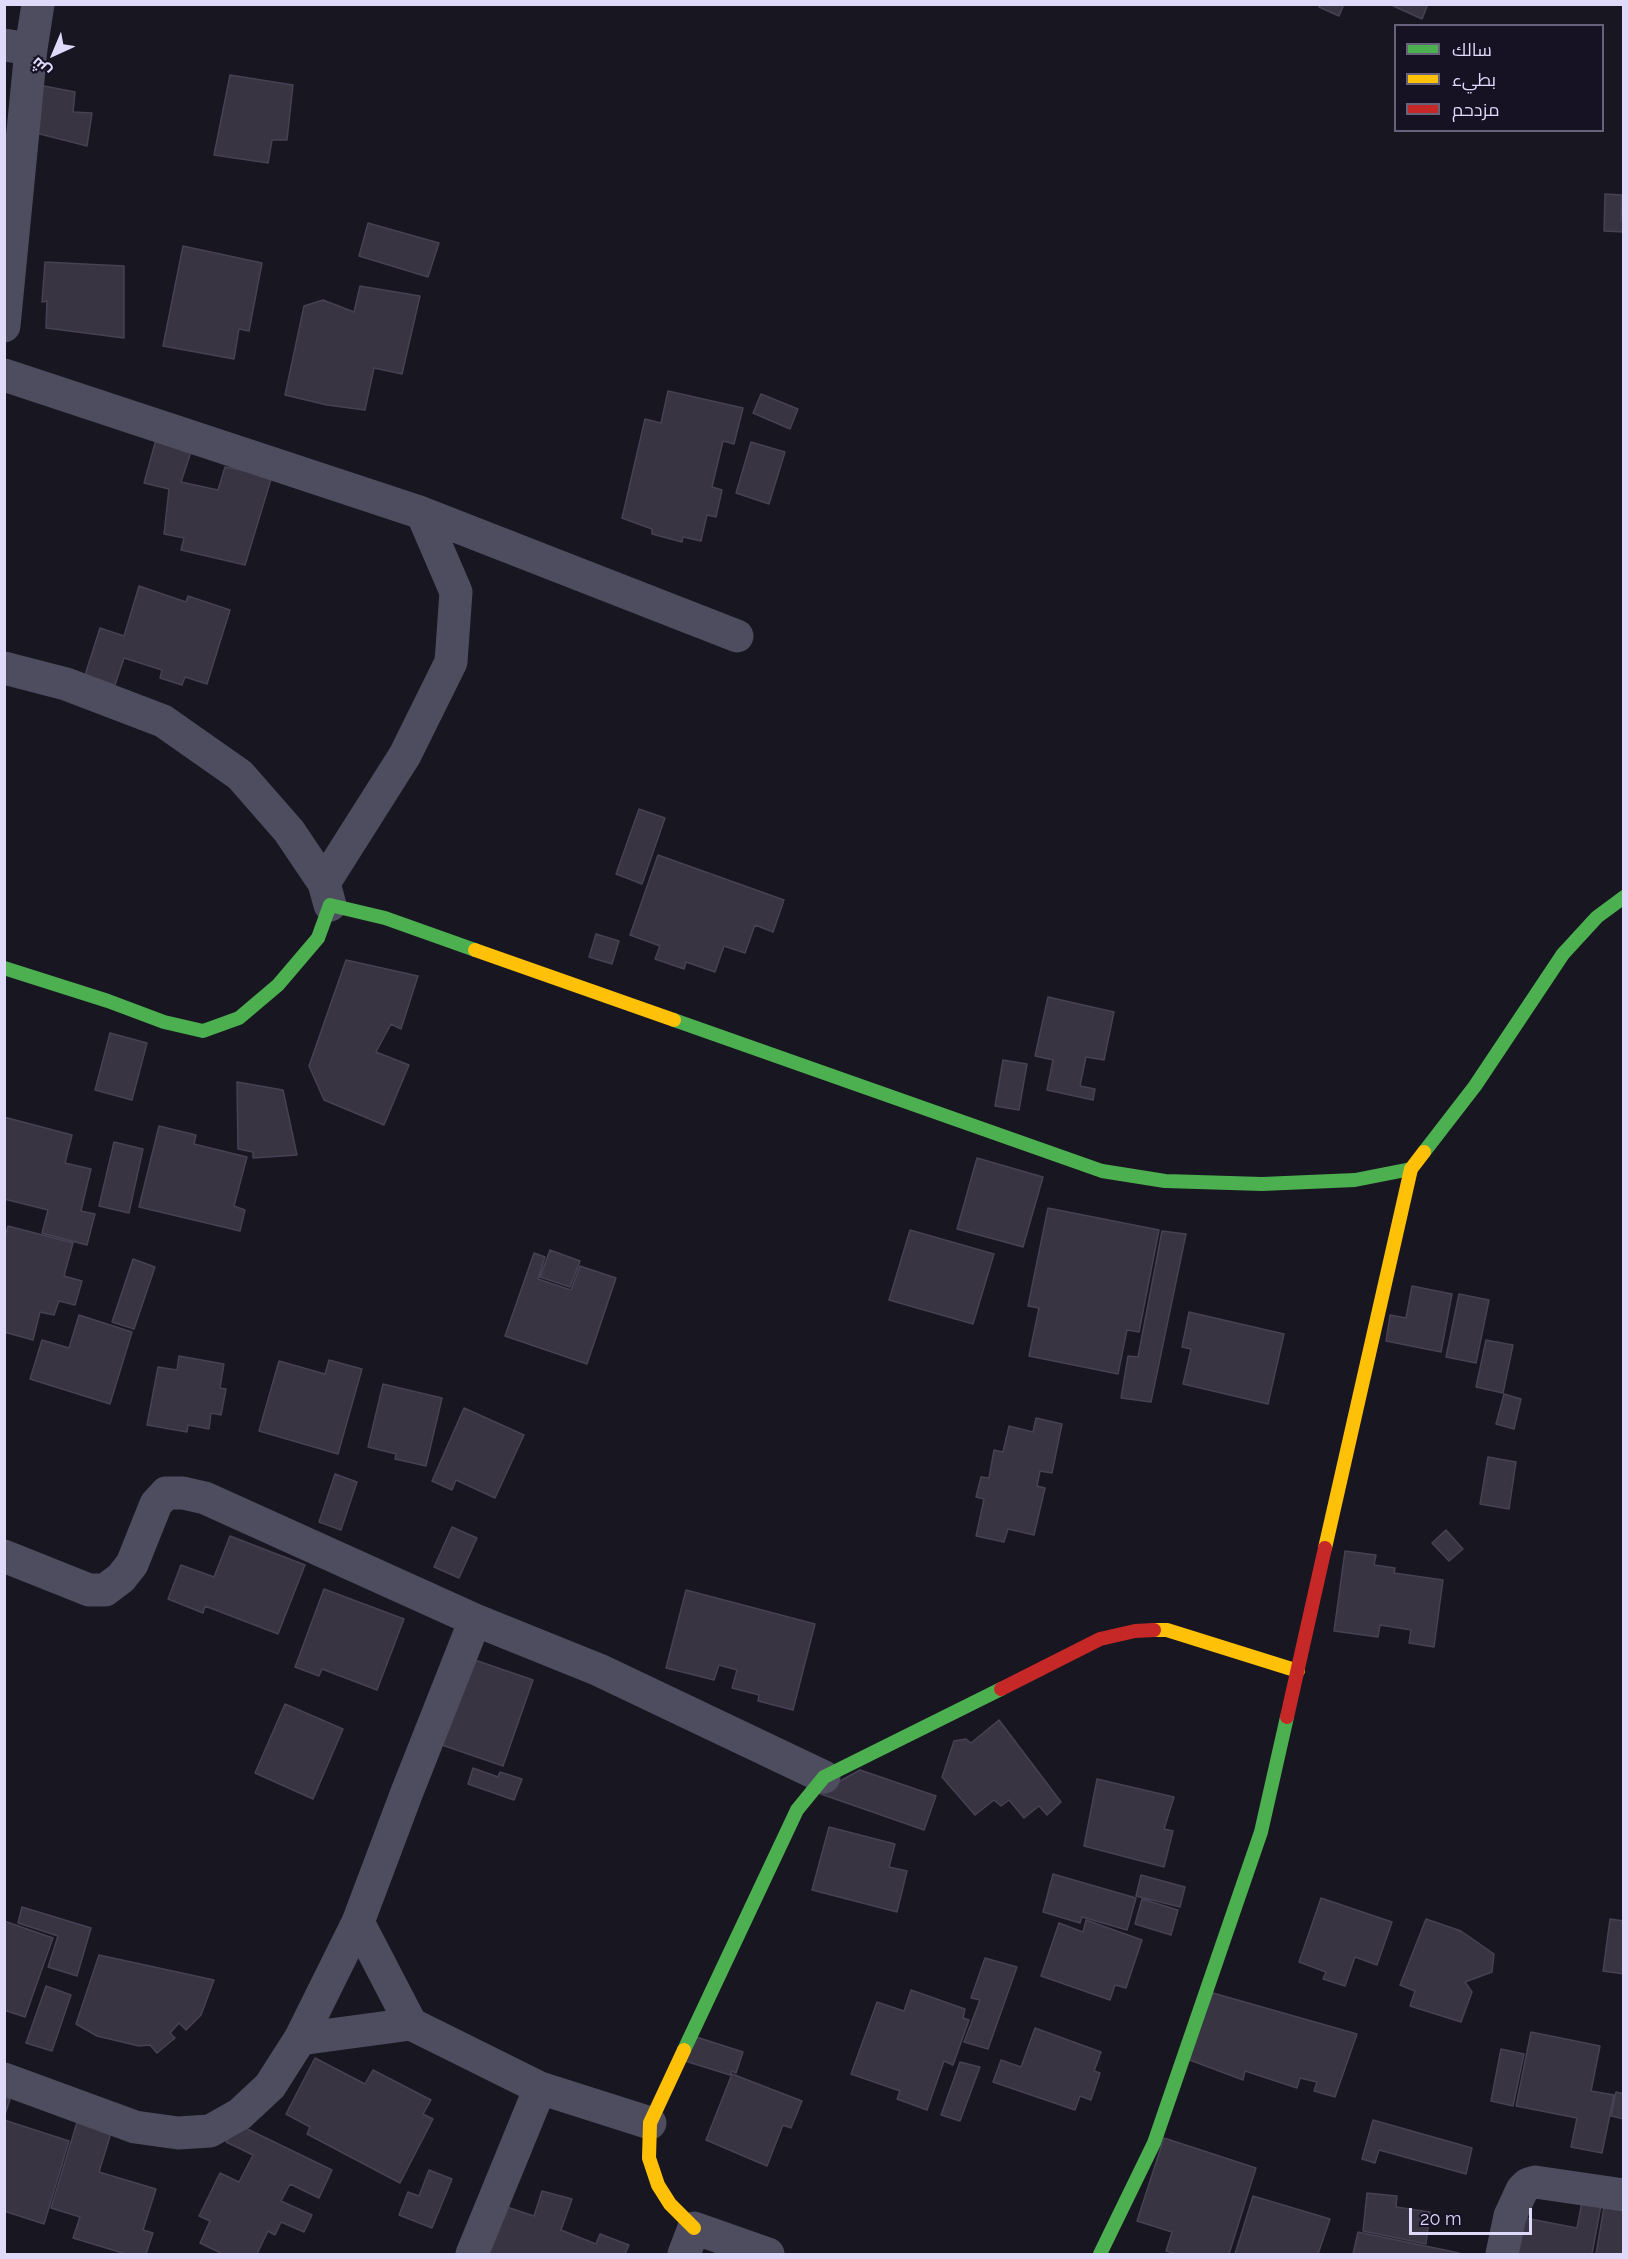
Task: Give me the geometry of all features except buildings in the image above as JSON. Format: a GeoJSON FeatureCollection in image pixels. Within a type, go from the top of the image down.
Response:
{"type":"FeatureCollection","features":[{"type":"Feature","properties":{"kind":"street"},"geometry":{"type":"LineString","coordinates":[[4,326],[18,47],[38,4]]}},
{"type":"Feature","properties":{"kind":"street"},"geometry":{"type":"LineString","coordinates":[[4,375],[422,513],[737,636]]}},
{"type":"Feature","properties":{"kind":"street"},"geometry":{"type":"LineString","coordinates":[[4,968],[108,1001],[164,1022],[203,1031],[238,1018],[278,985],[318,938],[327,894],[405,755],[451,662],[456,592],[422,513]]}},
{"type":"Feature","properties":{"kind":"street"},"geometry":{"type":"LineString","coordinates":[[4,668],[66,684],[163,721],[240,775],[289,831],[327,894],[385,918],[1102,1171],[1164,1182],[1262,1184],[1355,1180],[1411,1169]]}},
{"type":"Feature","properties":{"kind":"street"},"geometry":{"type":"LineString","coordinates":[[1100,2254],[1154,2143],[1261,1832],[1411,1169],[1475,1086],[1563,954],[1597,917],[1623,897]]}},
{"type":"Feature","properties":{"kind":"street"},"geometry":{"type":"LineString","coordinates":[[4,1556],[89,1590],[105,1590],[121,1578],[132,1564],[156,1504],[166,1493],[183,1493],[205,1498],[476,1620],[599,1670],[824,1777]]}},
{"type":"Feature","properties":{"kind":"street"},"geometry":{"type":"LineString","coordinates":[[4,2079],[135,2127],[178,2133],[210,2131],[240,2114],[270,2086],[300,2039],[358,1922],[476,1620]]}},
{"type":"Feature","properties":{"kind":"street"},"geometry":{"type":"LineString","coordinates":[[768,2254],[689,2241],[658,2186],[649,2158],[650,2123],[797,1810],[824,1777],[1100,1640],[1136,1630],[1167,1630],[1298,1671]]}},
{"type":"Feature","properties":{"kind":"street"},"geometry":{"type":"LineString","coordinates":[[358,1922],[411,2025]]}},
{"type":"Feature","properties":{"kind":"street"},"geometry":{"type":"LineString","coordinates":[[300,2039],[411,2025],[540,2088],[650,2123]]}},
{"type":"Feature","properties":{"kind":"street"},"geometry":{"type":"LineString","coordinates":[[472,2254],[540,2088]]}},
{"type":"Feature","properties":{"kind":"street"},"geometry":{"type":"LineString","coordinates":[[1502,2254],[1510,2216],[1522,2190],[1528,2184],[1534,2182],[1623,2195]]}},
{"type":"Feature","properties":{"kind":"traffic: fast"},"geometry":{"type":"LineString","coordinates":[[1424,1152],[1475,1086],[1563,954],[1597,917],[1624,897]]}},
{"type":"Feature","properties":{"kind":"traffic: fast"},"geometry":{"type":"LineString","coordinates":[[4,968],[108,1001],[164,1022],[203,1031],[239,1018],[278,985],[318,938],[330,905],[385,918],[475,950]]}},
{"type":"Feature","properties":{"kind":"traffic: fast"},"geometry":{"type":"LineString","coordinates":[[674,1020],[1102,1171],[1165,1181],[1262,1184],[1355,1180],[1411,1169]]}},
{"type":"Feature","properties":{"kind":"traffic: fast"},"geometry":{"type":"LineString","coordinates":[[684,2050],[797,1810],[824,1777],[1001,1689]]}},
{"type":"Feature","properties":{"kind":"traffic: fast"},"geometry":{"type":"LineString","coordinates":[[1100,2254],[1154,2143],[1261,1832],[1287,1717]]}},
{"type":"Feature","properties":{"kind":"traffic: slow"},"geometry":{"type":"LineString","coordinates":[[475,950],[674,1020]]}},
{"type":"Feature","properties":{"kind":"traffic: slow"},"geometry":{"type":"LineString","coordinates":[[1325,1548],[1411,1169],[1424,1152]]}},
{"type":"Feature","properties":{"kind":"traffic: slow"},"geometry":{"type":"LineString","coordinates":[[1154,1630],[1167,1630],[1298,1671]]}},
{"type":"Feature","properties":{"kind":"traffic: slow"},"geometry":{"type":"LineString","coordinates":[[684,2050],[650,2123],[649,2158],[658,2185],[670,2204],[694,2228]]}},
{"type":"Feature","properties":{"kind":"traffic: jam"},"geometry":{"type":"LineString","coordinates":[[1287,1717],[1325,1548]]}},
{"type":"Feature","properties":{"kind":"traffic: jam"},"geometry":{"type":"LineString","coordinates":[[1001,1689],[1100,1639],[1135,1631],[1154,1630]]}}]}
